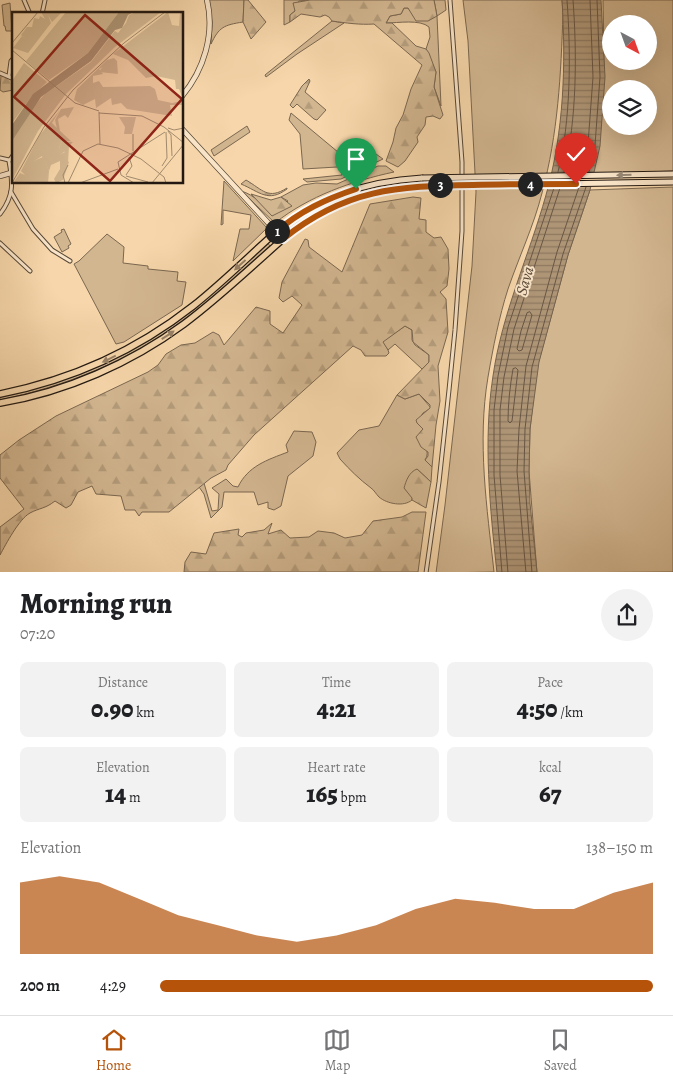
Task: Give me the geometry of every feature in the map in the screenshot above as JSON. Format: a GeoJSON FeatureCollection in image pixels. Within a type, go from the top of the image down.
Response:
{"type":"FeatureCollection","features":[{"type":"Feature","properties":{"kind":"highway"},"geometry":{"type":"LineString","coordinates":[[0,394],[34,387],[68,375],[104,361],[145,339],[193,306],[276,232]]}},
{"type":"Feature","properties":{"kind":"highway"},"geometry":{"type":"LineString","coordinates":[[0,403],[75,383],[126,360],[152,345],[205,308],[283,239]]}},
{"type":"Feature","properties":{"kind":"main road"},"geometry":{"type":"LineString","coordinates":[[276,232],[299,214],[334,196],[373,184],[422,178],[673,174]]}},
{"type":"Feature","properties":{"kind":"main road"},"geometry":{"type":"LineString","coordinates":[[283,239],[312,218],[336,205],[380,191],[423,186],[673,182]]}},
{"type":"Feature","properties":{"kind":"street"},"geometry":{"type":"LineString","coordinates":[[24,0],[29,12]]}},
{"type":"Feature","properties":{"kind":"street"},"geometry":{"type":"LineString","coordinates":[[184,93],[198,72],[207,46],[210,21],[207,0]]}},
{"type":"Feature","properties":{"kind":"street"},"geometry":{"type":"LineString","coordinates":[[426,572],[450,373],[462,231],[462,162],[450,0]]}},
{"type":"Feature","properties":{"kind":"street"},"geometry":{"type":"LineString","coordinates":[[8,76],[12,60]]}},
{"type":"Feature","properties":{"kind":"street"},"geometry":{"type":"LineString","coordinates":[[0,73],[12,78]]}},
{"type":"Feature","properties":{"kind":"street"},"geometry":{"type":"LineString","coordinates":[[184,131],[283,239]]}},
{"type":"Feature","properties":{"kind":"street"},"geometry":{"type":"LineString","coordinates":[[9,160],[12,156]]}},
{"type":"Feature","properties":{"kind":"street"},"geometry":{"type":"LineString","coordinates":[[0,158],[9,160]]}},
{"type":"Feature","properties":{"kind":"street"},"geometry":{"type":"LineString","coordinates":[[0,214],[8,204],[11,192],[12,172],[9,160]]}},
{"type":"Feature","properties":{"kind":"street"},"geometry":{"type":"LineString","coordinates":[[0,176],[12,172]]}},
{"type":"Feature","properties":{"kind":"street"},"geometry":{"type":"LineString","coordinates":[[11,192],[33,229],[52,250],[70,261]]}},
{"type":"Feature","properties":{"kind":"street"},"geometry":{"type":"LineString","coordinates":[[0,243],[30,271]]}},
{"type":"Feature","properties":{"kind":"green space"},"geometry":{"type":"Polygon","coordinates":[[[209,0],[244,0],[243,22],[231,24],[220,30],[211,44],[212,22],[209,0]]]}},
{"type":"Feature","properties":{"kind":"green space"},"geometry":{"type":"Polygon","coordinates":[[[244,0],[248,0],[266,22],[251,39],[243,22],[244,0]]]}},
{"type":"Feature","properties":{"kind":"green space"},"geometry":{"type":"Polygon","coordinates":[[[284,0],[310,0],[299,1],[295,11],[290,15],[290,22],[284,25],[284,0]]]}},
{"type":"Feature","properties":{"kind":"green space"},"geometry":{"type":"Polygon","coordinates":[[[310,0],[434,0],[437,16],[428,21],[416,21],[408,8],[404,8],[401,14],[390,16],[386,23],[392,23],[416,46],[426,49],[429,53],[436,72],[434,87],[443,115],[440,119],[433,116],[426,117],[425,125],[417,137],[418,142],[405,161],[398,167],[386,161],[396,128],[403,115],[411,89],[422,65],[374,24],[337,22],[332,21],[325,15],[320,17],[301,14],[290,22],[290,15],[295,11],[293,3],[310,0]]]}},
{"type":"Feature","properties":{"kind":"green space"},"geometry":{"type":"Polygon","coordinates":[[[434,0],[445,0],[446,10],[437,16],[434,0]]]}},
{"type":"Feature","properties":{"kind":"green space"},"geometry":{"type":"Polygon","coordinates":[[[463,0],[562,0],[558,104],[552,149],[535,217],[512,277],[496,333],[485,401],[483,426],[484,475],[494,572],[436,572],[472,266],[476,192],[468,41],[463,0]]]}},
{"type":"Feature","properties":{"kind":"green space"},"geometry":{"type":"Polygon","coordinates":[[[603,0],[673,0],[673,171],[593,174],[602,109],[602,135],[657,135],[657,80],[603,80],[604,70],[658,70],[658,15],[603,15],[603,0]]]}},
{"type":"Feature","properties":{"kind":"green space"},"geometry":{"type":"Polygon","coordinates":[[[10,3],[12,31],[6,31],[2,5],[10,3]]]}},
{"type":"Feature","properties":{"kind":"green space"},"geometry":{"type":"Polygon","coordinates":[[[404,8],[408,8],[414,15],[437,16],[441,106],[434,87],[436,72],[426,49],[430,37],[429,27],[415,22],[386,23],[390,16],[401,14],[404,8]]]}},
{"type":"Feature","properties":{"kind":"green space"},"geometry":{"type":"Polygon","coordinates":[[[332,21],[344,23],[266,77],[265,75],[332,21]]]}},
{"type":"Feature","properties":{"kind":"green space"},"geometry":{"type":"Polygon","coordinates":[[[1,75],[12,80],[12,90],[3,92],[0,90],[1,75]]]}},
{"type":"Feature","properties":{"kind":"green space"},"geometry":{"type":"Polygon","coordinates":[[[309,79],[310,81],[305,92],[326,110],[317,120],[297,104],[293,108],[290,105],[302,86],[309,79]]]}},
{"type":"Feature","properties":{"kind":"green space"},"geometry":{"type":"Polygon","coordinates":[[[291,113],[356,167],[364,165],[376,154],[383,159],[341,179],[307,182],[303,179],[342,175],[337,167],[303,169],[300,134],[289,120],[291,113]]]}},
{"type":"Feature","properties":{"kind":"green space"},"geometry":{"type":"Polygon","coordinates":[[[247,126],[250,132],[214,156],[211,150],[247,126]]]}},
{"type":"Feature","properties":{"kind":"green space"},"geometry":{"type":"Polygon","coordinates":[[[378,166],[386,166],[394,172],[362,180],[317,197],[288,213],[275,223],[241,191],[255,198],[272,216],[288,201],[281,197],[303,185],[316,183],[337,184],[378,166]]]}},
{"type":"Feature","properties":{"kind":"green space"},"geometry":{"type":"Polygon","coordinates":[[[246,180],[261,190],[270,193],[287,189],[274,195],[264,195],[241,184],[246,180]]]}},
{"type":"Feature","properties":{"kind":"green space"},"geometry":{"type":"Polygon","coordinates":[[[426,180],[426,184],[390,188],[356,196],[339,202],[293,229],[290,225],[316,207],[342,195],[384,185],[426,180]]]}},
{"type":"Feature","properties":{"kind":"green space"},"geometry":{"type":"Polygon","coordinates":[[[224,181],[267,228],[233,261],[240,229],[249,229],[251,215],[223,210],[223,224],[221,225],[224,181]]]}},
{"type":"Feature","properties":{"kind":"green space"},"geometry":{"type":"Polygon","coordinates":[[[673,187],[673,572],[537,572],[529,471],[530,429],[537,368],[568,255],[590,190],[673,187]]]}},
{"type":"Feature","properties":{"kind":"green space"},"geometry":{"type":"Polygon","coordinates":[[[251,194],[271,200],[281,197],[292,206],[272,216],[251,194]]]}},
{"type":"Feature","properties":{"kind":"green space"},"geometry":{"type":"Polygon","coordinates":[[[413,197],[421,198],[419,219],[426,220],[426,232],[434,238],[441,237],[448,249],[449,269],[447,286],[440,292],[446,299],[448,332],[438,366],[440,401],[432,467],[425,460],[428,452],[421,447],[416,437],[423,429],[416,420],[430,408],[430,405],[419,394],[405,399],[397,395],[429,362],[429,355],[413,342],[412,330],[405,326],[383,342],[389,353],[386,356],[365,356],[361,350],[353,346],[254,435],[228,465],[226,470],[211,478],[169,512],[142,512],[139,516],[135,510],[125,510],[121,496],[96,494],[92,486],[78,492],[71,505],[66,508],[55,501],[26,516],[13,532],[0,555],[0,527],[24,509],[0,478],[0,455],[56,416],[148,372],[158,365],[166,354],[181,345],[195,343],[213,332],[219,335],[224,345],[256,307],[270,311],[270,324],[283,333],[302,305],[292,296],[283,302],[279,298],[282,282],[305,239],[308,240],[309,247],[342,272],[370,204],[413,197]]]}},
{"type":"Feature","properties":{"kind":"green space"},"geometry":{"type":"Polygon","coordinates":[[[64,229],[71,244],[68,246],[69,248],[62,252],[54,237],[64,229]]]}},
{"type":"Feature","properties":{"kind":"green space"},"geometry":{"type":"Polygon","coordinates":[[[107,234],[124,247],[123,263],[148,266],[148,269],[178,272],[177,281],[186,282],[182,305],[124,342],[116,344],[74,264],[107,234]]]}},
{"type":"Feature","properties":{"kind":"green space"},"geometry":{"type":"Polygon","coordinates":[[[267,242],[270,246],[206,303],[141,348],[119,360],[73,379],[0,400],[0,397],[54,383],[158,333],[267,242]]]}},
{"type":"Feature","properties":{"kind":"green space"},"geometry":{"type":"Polygon","coordinates":[[[405,326],[412,330],[412,340],[415,345],[429,355],[429,362],[422,369],[395,344],[388,350],[382,342],[405,326]]]}},
{"type":"Feature","properties":{"kind":"green space"},"geometry":{"type":"Polygon","coordinates":[[[419,394],[431,408],[423,413],[417,423],[423,429],[420,433],[427,450],[425,460],[432,467],[431,482],[417,469],[412,500],[400,504],[391,503],[379,497],[347,467],[337,453],[359,430],[379,426],[397,395],[405,399],[419,394]]]}},
{"type":"Feature","properties":{"kind":"green space"},"geometry":{"type":"Polygon","coordinates":[[[294,431],[312,432],[316,442],[313,456],[288,476],[281,506],[274,510],[268,508],[268,502],[258,505],[254,492],[224,492],[222,507],[211,518],[204,494],[199,487],[204,483],[212,511],[218,510],[219,494],[212,488],[226,479],[233,486],[238,487],[253,469],[266,461],[288,452],[286,445],[294,431]]]}},
{"type":"Feature","properties":{"kind":"green space"},"geometry":{"type":"Polygon","coordinates":[[[417,469],[431,482],[426,508],[412,500],[404,488],[410,474],[417,469]]]}},
{"type":"Feature","properties":{"kind":"green space"},"geometry":{"type":"Polygon","coordinates":[[[412,512],[426,512],[418,572],[184,572],[185,562],[191,552],[206,554],[214,533],[239,529],[238,535],[242,537],[246,533],[264,530],[272,523],[268,534],[281,530],[290,538],[309,537],[318,531],[334,533],[345,538],[362,535],[373,521],[402,517],[412,512]]]}},
{"type":"Feature","properties":{"kind":"water","name":"Sava"},"geometry":{"type":"Polygon","coordinates":[[[562,0],[601,0],[602,70],[605,70],[605,77],[605,80],[602,80],[600,146],[590,190],[568,255],[539,362],[530,429],[530,503],[537,572],[497,572],[488,450],[488,425],[493,376],[509,307],[539,218],[552,171],[560,123],[563,74],[562,0]]]}},
{"type":"Feature","properties":{"kind":"pier"},"geometry":{"type":"Polygon","coordinates":[[[596,172],[593,187],[546,188],[550,173],[596,172]]]}},
{"type":"Feature","properties":{"kind":"route"},"geometry":{"type":"LineString","coordinates":[[356,189],[315,205],[288,221],[276,232],[283,239],[299,226],[336,205],[362,196],[392,189],[423,186],[576,184]]}}]}
